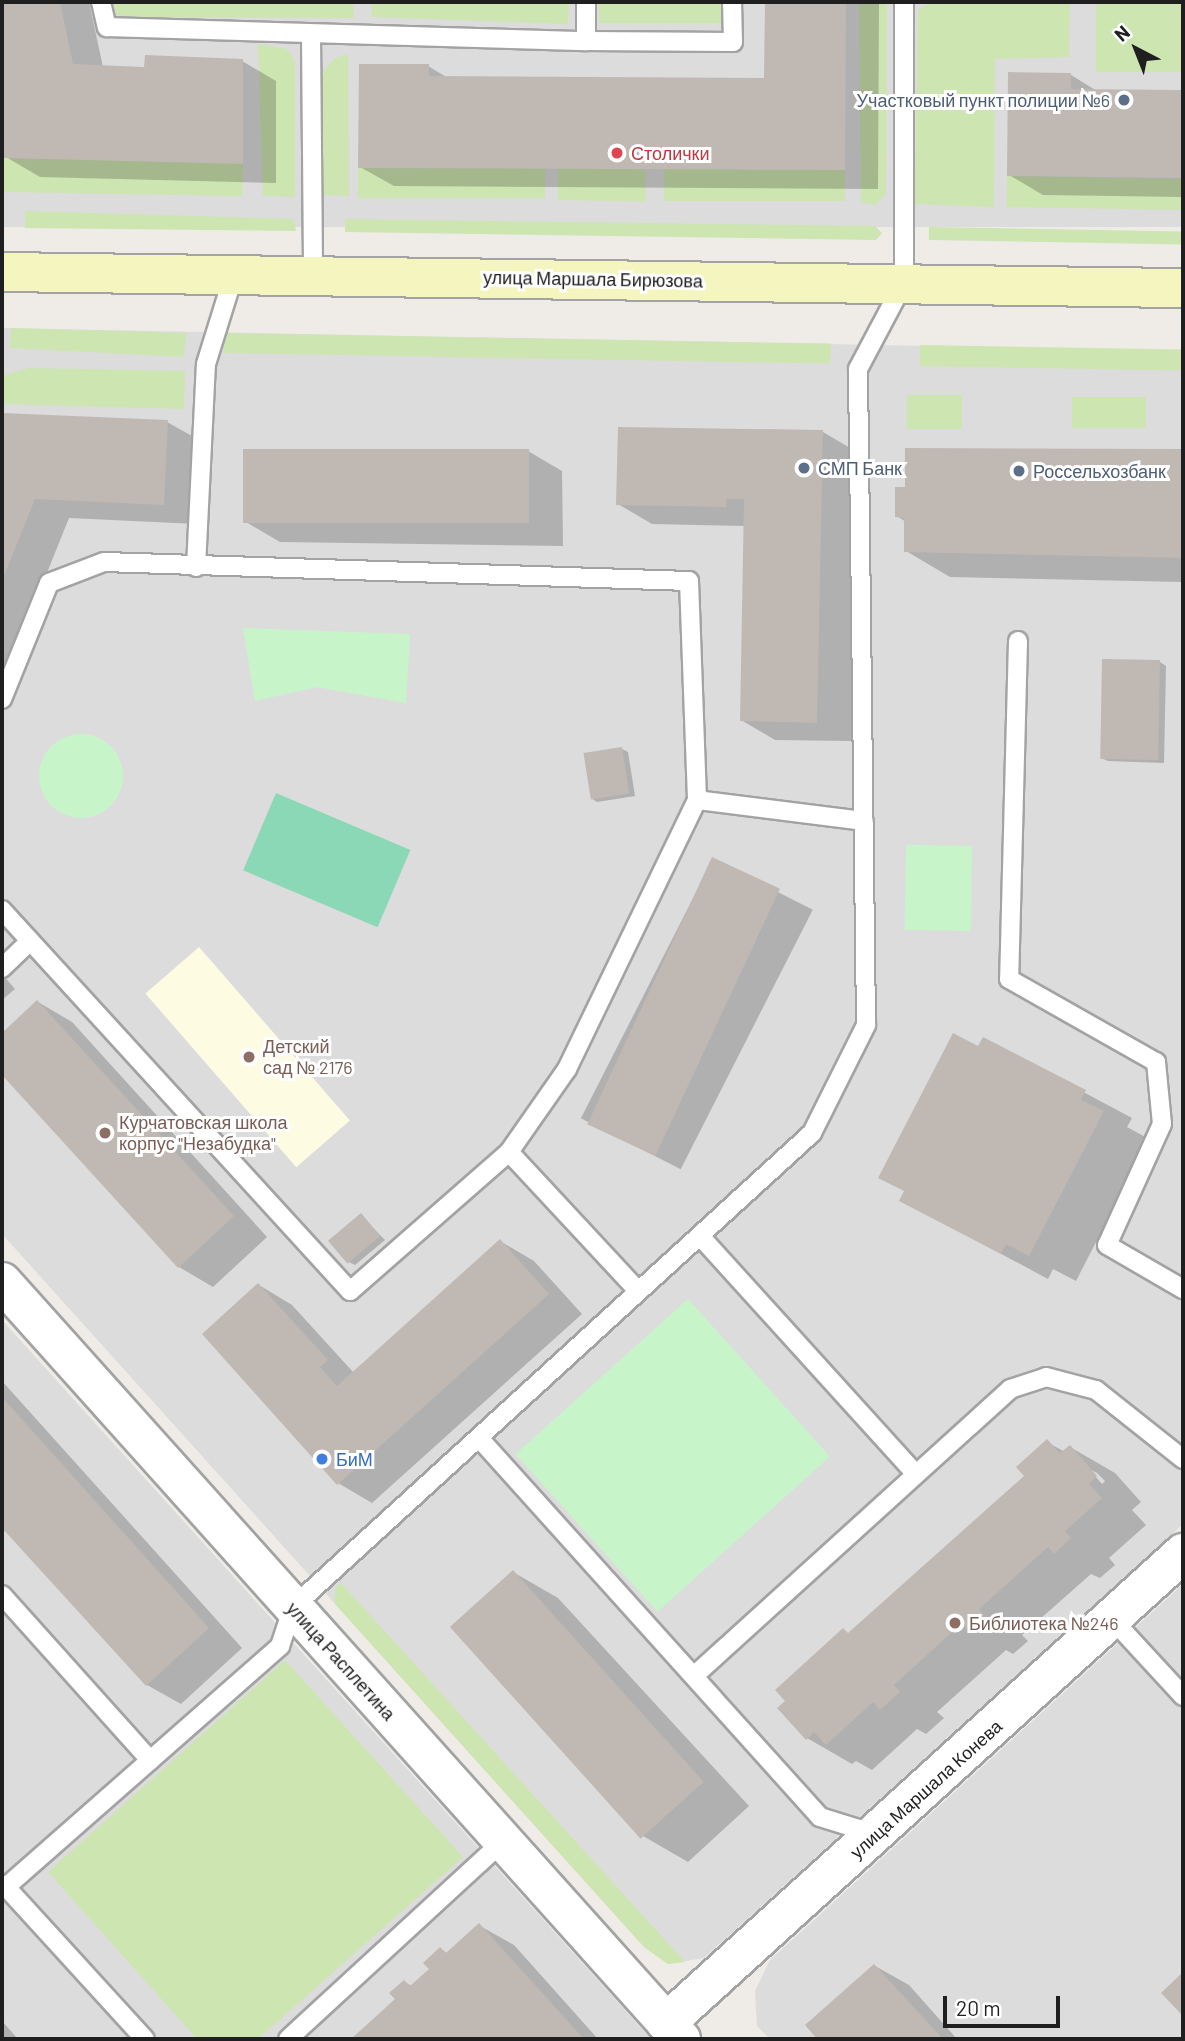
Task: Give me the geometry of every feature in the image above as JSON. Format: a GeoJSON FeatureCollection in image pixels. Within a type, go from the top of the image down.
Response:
{"type":"FeatureCollection","features":[{"type":"Feature","properties":{"kind":"main road","name":"улица Маршала Бирюзова"},"geometry":{"type":"LineString","coordinates":[[2,272],[904,282],[1183,288]]}},
{"type":"Feature","properties":{"kind":"street","name":"улица Расплетина"},"geometry":{"type":"LineString","coordinates":[[2,1282],[673,2031]]}},
{"type":"Feature","properties":{"kind":"street","name":"улица Маршала Конева"},"geometry":{"type":"LineString","coordinates":[[673,2031],[877,1835],[1183,1553]]}},
{"type":"Feature","properties":{"kind":"lane"},"geometry":{"type":"LineString","coordinates":[[101,2],[107,27],[311,35],[733,42],[732,2]]}},
{"type":"Feature","properties":{"kind":"lane"},"geometry":{"type":"LineString","coordinates":[[586,2],[586,41]]}},
{"type":"Feature","properties":{"kind":"lane"},"geometry":{"type":"LineString","coordinates":[[145,2039],[4,1886],[280,1646],[293,1607],[812,1133],[866,1025],[858,369],[904,282],[904,2]]}},
{"type":"Feature","properties":{"kind":"lane"},"geometry":{"type":"LineString","coordinates":[[311,35],[313,276]]}},
{"type":"Feature","properties":{"kind":"lane"},"geometry":{"type":"LineString","coordinates":[[196,567],[206,364],[234,274]]}},
{"type":"Feature","properties":{"kind":"lane"},"geometry":{"type":"LineString","coordinates":[[2,699],[49,583],[104,562],[689,581],[697,800],[567,1069],[509,1152],[350,1291],[2,910]]}},
{"type":"Feature","properties":{"kind":"lane"},"geometry":{"type":"LineString","coordinates":[[1018,641],[1009,979],[1156,1062],[1162,1124],[1107,1245],[1183,1289]]}},
{"type":"Feature","properties":{"kind":"lane"},"geometry":{"type":"LineString","coordinates":[[697,800],[863,821]]}},
{"type":"Feature","properties":{"kind":"lane"},"geometry":{"type":"LineString","coordinates":[[2,968],[30,941]]}},
{"type":"Feature","properties":{"kind":"lane"},"geometry":{"type":"LineString","coordinates":[[509,1152],[638,1291]]}},
{"type":"Feature","properties":{"kind":"lane"},"geometry":{"type":"LineString","coordinates":[[699,1236],[916,1474]]}},
{"type":"Feature","properties":{"kind":"lane"},"geometry":{"type":"LineString","coordinates":[[695,1675],[1010,1389],[1046,1377],[1096,1390],[1183,1459]]}},
{"type":"Feature","properties":{"kind":"lane"},"geometry":{"type":"LineString","coordinates":[[479,1438],[820,1817],[877,1835]]}},
{"type":"Feature","properties":{"kind":"lane"},"geometry":{"type":"LineString","coordinates":[[2,1595],[150,1760]]}},
{"type":"Feature","properties":{"kind":"lane"},"geometry":{"type":"LineString","coordinates":[[1112,1619],[1183,1696]]}},
{"type":"Feature","properties":{"kind":"lane"},"geometry":{"type":"LineString","coordinates":[[288,2039],[503,1841]]}},
{"type":"Feature","properties":{"kind":"shaded area"},"geometry":{"type":"Polygon","coordinates":[[[2,2],[1183,2],[1183,227],[2,227],[2,2]]]}},
{"type":"Feature","properties":{"kind":"shaded area"},"geometry":{"type":"Polygon","coordinates":[[[2,328],[1183,351],[1183,1524],[704,1958],[668,1964],[644,1947],[2,1234],[2,328]]]}},
{"type":"Feature","properties":{"kind":"shaded area","name":"Детский сад № 2176"},"geometry":{"type":"Polygon","coordinates":[[[199,947],[350,1121],[296,1167],[145,994],[199,947]]]}},
{"type":"Feature","properties":{"kind":"shaded area"},"geometry":{"type":"Polygon","coordinates":[[[2,1320],[530,1905],[651,2039],[2,2039],[2,1320]]]}},
{"type":"Feature","properties":{"kind":"shaded area"},"geometry":{"type":"Polygon","coordinates":[[[1183,1584],[1183,2039],[770,2039],[757,2026],[755,1991],[770,1960],[1183,1584]]]}},
{"type":"Feature","properties":{"kind":"green space"},"geometry":{"type":"Polygon","coordinates":[[[113,2],[353,2],[354,18],[139,17],[116,15],[113,2]]]}},
{"type":"Feature","properties":{"kind":"green space"},"geometry":{"type":"Polygon","coordinates":[[[371,2],[569,2],[568,24],[372,17],[371,2]]]}},
{"type":"Feature","properties":{"kind":"green space"},"geometry":{"type":"Polygon","coordinates":[[[599,2],[721,2],[721,23],[599,23],[599,2]]]}},
{"type":"Feature","properties":{"kind":"green space"},"geometry":{"type":"Polygon","coordinates":[[[859,2],[887,2],[886,194],[875,205],[861,202],[859,2]]]}},
{"type":"Feature","properties":{"kind":"green space"},"geometry":{"type":"Polygon","coordinates":[[[930,2],[1070,2],[1069,57],[995,59],[994,207],[915,204],[918,10],[930,2]]]}},
{"type":"Feature","properties":{"kind":"green space"},"geometry":{"type":"Polygon","coordinates":[[[1096,2],[1183,2],[1183,72],[1096,72],[1096,2]]]}},
{"type":"Feature","properties":{"kind":"green space"},"geometry":{"type":"Polygon","coordinates":[[[258,44],[287,49],[295,61],[295,197],[263,196],[258,44]]]}},
{"type":"Feature","properties":{"kind":"green space"},"geometry":{"type":"Polygon","coordinates":[[[348,54],[349,196],[322,195],[321,74],[335,58],[348,54]]]}},
{"type":"Feature","properties":{"kind":"green space"},"geometry":{"type":"Polygon","coordinates":[[[4,158],[243,162],[242,196],[3,192],[4,158]]]}},
{"type":"Feature","properties":{"kind":"green space"},"geometry":{"type":"Polygon","coordinates":[[[358,168],[545,168],[545,198],[358,198],[358,168]]]}},
{"type":"Feature","properties":{"kind":"green space"},"geometry":{"type":"Polygon","coordinates":[[[558,168],[646,170],[645,202],[557,200],[558,168]]]}},
{"type":"Feature","properties":{"kind":"green space"},"geometry":{"type":"Polygon","coordinates":[[[664,169],[845,169],[845,201],[664,201],[664,169]]]}},
{"type":"Feature","properties":{"kind":"green space"},"geometry":{"type":"Polygon","coordinates":[[[1007,176],[1183,179],[1182,210],[1006,207],[1007,176]]]}},
{"type":"Feature","properties":{"kind":"green space"},"geometry":{"type":"Polygon","coordinates":[[[25,211],[294,219],[296,231],[25,228],[25,211]]]}},
{"type":"Feature","properties":{"kind":"green space"},"geometry":{"type":"Polygon","coordinates":[[[345,219],[875,226],[882,233],[876,240],[345,232],[345,219]]]}},
{"type":"Feature","properties":{"kind":"green space"},"geometry":{"type":"Polygon","coordinates":[[[929,227],[1183,231],[1183,244],[929,240],[929,227]]]}},
{"type":"Feature","properties":{"kind":"green space"},"geometry":{"type":"Polygon","coordinates":[[[11,328],[187,333],[183,357],[10,348],[11,328]]]}},
{"type":"Feature","properties":{"kind":"green space"},"geometry":{"type":"Polygon","coordinates":[[[224,333],[831,344],[831,364],[224,353],[224,333]]]}},
{"type":"Feature","properties":{"kind":"green space"},"geometry":{"type":"Polygon","coordinates":[[[920,345],[1183,350],[1183,371],[920,366],[920,345]]]}},
{"type":"Feature","properties":{"kind":"green space"},"geometry":{"type":"Polygon","coordinates":[[[29,368],[185,371],[184,409],[2,404],[2,376],[29,368]]]}},
{"type":"Feature","properties":{"kind":"green space"},"geometry":{"type":"Polygon","coordinates":[[[907,395],[962,395],[962,429],[907,429],[907,395]]]}},
{"type":"Feature","properties":{"kind":"green space"},"geometry":{"type":"Polygon","coordinates":[[[1072,397],[1146,397],[1146,428],[1072,428],[1072,397]]]}},
{"type":"Feature","properties":{"kind":"green space"},"geometry":{"type":"Polygon","coordinates":[[[243,628],[410,634],[406,703],[317,687],[255,701],[243,628]]]}},
{"type":"Feature","properties":{"kind":"green space"},"geometry":{"type":"Polygon","coordinates":[[[73,734],[89,734],[105,741],[116,752],[123,768],[120,792],[111,806],[89,818],[73,818],[57,811],[46,800],[39,784],[39,768],[46,752],[57,741],[73,734]]]}},
{"type":"Feature","properties":{"kind":"green space"},"geometry":{"type":"Polygon","coordinates":[[[276,793],[410,850],[378,927],[243,870],[276,793]]]}},
{"type":"Feature","properties":{"kind":"green space"},"geometry":{"type":"Polygon","coordinates":[[[906,845],[972,846],[971,931],[905,930],[906,845]]]}},
{"type":"Feature","properties":{"kind":"green space"},"geometry":{"type":"Polygon","coordinates":[[[688,1299],[830,1457],[657,1612],[516,1454],[688,1299]]]}},
{"type":"Feature","properties":{"kind":"green space"},"geometry":{"type":"Polygon","coordinates":[[[341,1583],[685,1962],[668,1964],[644,1947],[335,1604],[335,1588],[341,1583]]]}},
{"type":"Feature","properties":{"kind":"green space"},"geometry":{"type":"Polygon","coordinates":[[[285,1660],[463,1857],[258,2039],[197,2039],[48,1872],[285,1660]]]}},
{"type":"Feature","properties":{"kind":"building"},"geometry":{"type":"Polygon","coordinates":[[[2,2],[60,2],[73,64],[144,67],[145,55],[243,59],[243,164],[4,158],[2,2]]]}},
{"type":"Feature","properties":{"kind":"building"},"geometry":{"type":"Polygon","coordinates":[[[765,2],[846,2],[845,170],[358,168],[359,64],[429,64],[429,76],[764,78],[765,2]]]}},
{"type":"Feature","properties":{"kind":"building"},"geometry":{"type":"Polygon","coordinates":[[[1008,72],[1071,73],[1071,89],[1183,90],[1183,178],[1007,176],[1008,72]]]}},
{"type":"Feature","properties":{"kind":"building"},"geometry":{"type":"Polygon","coordinates":[[[2,413],[168,420],[164,505],[35,499],[2,581],[2,413]]]}},
{"type":"Feature","properties":{"kind":"building"},"geometry":{"type":"Polygon","coordinates":[[[618,427],[823,430],[817,723],[740,721],[744,499],[726,499],[726,507],[616,505],[618,427]]]}},
{"type":"Feature","properties":{"kind":"building"},"geometry":{"type":"Polygon","coordinates":[[[905,448],[1183,449],[1183,558],[904,552],[904,518],[895,517],[895,487],[905,487],[905,448]]]}},
{"type":"Feature","properties":{"kind":"building"},"geometry":{"type":"Polygon","coordinates":[[[243,449],[529,449],[529,523],[243,523],[243,449]]]}},
{"type":"Feature","properties":{"kind":"building"},"geometry":{"type":"Polygon","coordinates":[[[1102,659],[1160,660],[1158,760],[1100,759],[1102,659]]]}},
{"type":"Feature","properties":{"kind":"building"},"geometry":{"type":"Polygon","coordinates":[[[622,747],[629,793],[591,800],[583,753],[622,747]]]}},
{"type":"Feature","properties":{"kind":"building"},"geometry":{"type":"Polygon","coordinates":[[[712,857],[780,889],[655,1156],[587,1124],[712,857]]]}},
{"type":"Feature","properties":{"kind":"building"},"geometry":{"type":"Polygon","coordinates":[[[37,1000],[234,1216],[178,1268],[2,1075],[2,1033],[37,1000]]]}},
{"type":"Feature","properties":{"kind":"building"},"geometry":{"type":"Polygon","coordinates":[[[953,1033],[978,1046],[983,1037],[1086,1090],[1081,1100],[1104,1111],[1029,1256],[1006,1244],[1001,1254],[899,1201],[904,1191],[878,1178],[953,1033]]]}},
{"type":"Feature","properties":{"kind":"building"},"geometry":{"type":"Polygon","coordinates":[[[361,1213],[380,1236],[347,1264],[328,1241],[361,1213]]]}},
{"type":"Feature","properties":{"kind":"building"},"geometry":{"type":"Polygon","coordinates":[[[500,1239],[549,1294],[337,1485],[202,1334],[258,1283],[328,1360],[320,1367],[337,1386],[500,1239]]]}},
{"type":"Feature","properties":{"kind":"building"},"geometry":{"type":"Polygon","coordinates":[[[2,1397],[209,1628],[146,1686],[2,1528],[2,1397]]]}},
{"type":"Feature","properties":{"kind":"building"},"geometry":{"type":"Polygon","coordinates":[[[1047,1439],[1060,1453],[1070,1445],[1097,1476],[1089,1484],[1102,1498],[1065,1531],[1071,1538],[1054,1554],[1048,1547],[979,1609],[984,1615],[968,1630],[962,1623],[894,1685],[900,1692],[880,1710],[873,1702],[826,1745],[814,1732],[806,1740],[777,1708],[785,1701],[775,1690],[843,1628],[848,1633],[1024,1476],[1016,1467],[1047,1439]]]}},
{"type":"Feature","properties":{"kind":"building"},"geometry":{"type":"Polygon","coordinates":[[[513,1570],[704,1782],[641,1839],[450,1627],[513,1570]]]}},
{"type":"Feature","properties":{"kind":"building"},"geometry":{"type":"Polygon","coordinates":[[[479,1923],[584,2039],[351,2039],[395,1999],[389,1993],[404,1980],[410,1986],[429,1969],[423,1963],[440,1947],[446,1953],[479,1923]]]}},
{"type":"Feature","properties":{"kind":"building"},"geometry":{"type":"Polygon","coordinates":[[[874,1964],[943,2039],[817,2039],[805,2025],[874,1964]]]}},
{"type":"Feature","properties":{"kind":"building"},"geometry":{"type":"Polygon","coordinates":[[[1183,1972],[1183,2016],[1161,1993],[1183,1972]]]}},
{"type":"Feature","properties":{"kind":"place","name":"Участковый пункт полиции №6"},"geometry":{"type":"Point","coordinates":[1124,100]}},
{"type":"Feature","properties":{"kind":"place","name":"Столички"},"geometry":{"type":"Point","coordinates":[617,153]}},
{"type":"Feature","properties":{"kind":"place","name":"СМП Банк"},"geometry":{"type":"Point","coordinates":[804,468]}},
{"type":"Feature","properties":{"kind":"place","name":"Россельхозбанк"},"geometry":{"type":"Point","coordinates":[1019,471]}},
{"type":"Feature","properties":{"kind":"place","name":"Детский сад № 2176"},"geometry":{"type":"Point","coordinates":[249,1057]}},
{"type":"Feature","properties":{"kind":"place","name":"Курчатовская школа корпус \"Незабудка\""},"geometry":{"type":"Point","coordinates":[105,1133]}},
{"type":"Feature","properties":{"kind":"place","name":"БиМ"},"geometry":{"type":"Point","coordinates":[322,1459]}},
{"type":"Feature","properties":{"kind":"place","name":"Библиотека №246"},"geometry":{"type":"Point","coordinates":[955,1623]}}]}
